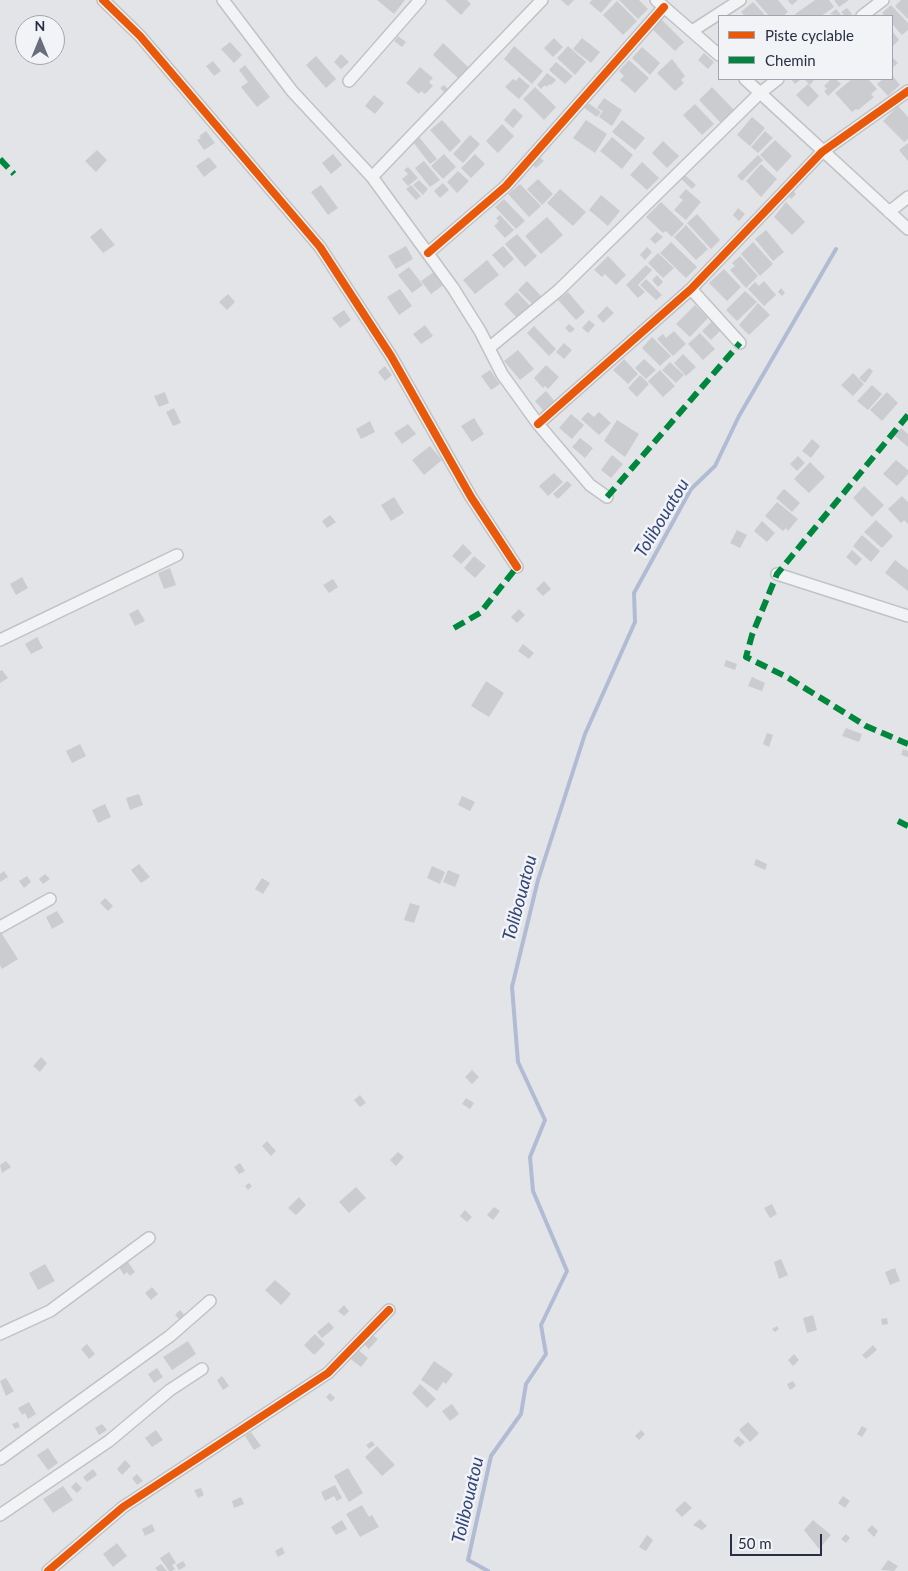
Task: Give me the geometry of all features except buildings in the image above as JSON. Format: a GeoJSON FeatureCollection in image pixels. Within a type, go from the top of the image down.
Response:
{"type":"FeatureCollection","features":[{"type":"Feature","properties":{"kind":"street"},"geometry":{"type":"LineString","coordinates":[[103,0],[140,36],[320,247],[391,356],[471,497],[517,567]]}},
{"type":"Feature","properties":{"kind":"street"},"geometry":{"type":"LineString","coordinates":[[223,0],[292,91],[372,177],[428,253],[480,331],[502,374],[538,424],[590,485],[607,497]]}},
{"type":"Feature","properties":{"kind":"street"},"geometry":{"type":"LineString","coordinates":[[348,81],[420,0]]}},
{"type":"Feature","properties":{"kind":"street"},"geometry":{"type":"LineString","coordinates":[[372,177],[542,0]]}},
{"type":"Feature","properties":{"kind":"street"},"geometry":{"type":"LineString","coordinates":[[692,31],[740,0]]}},
{"type":"Feature","properties":{"kind":"street"},"geometry":{"type":"LineString","coordinates":[[863,15],[883,0]]}},
{"type":"Feature","properties":{"kind":"street"},"geometry":{"type":"LineString","coordinates":[[428,253],[506,186],[660,4],[718,55]]}},
{"type":"Feature","properties":{"kind":"street"},"geometry":{"type":"LineString","coordinates":[[746,80],[822,152],[908,229]]}},
{"type":"Feature","properties":{"kind":"street"},"geometry":{"type":"LineString","coordinates":[[489,348],[582,269],[760,92],[777,80]]}},
{"type":"Feature","properties":{"kind":"street"},"geometry":{"type":"LineString","coordinates":[[538,424],[691,289],[822,152],[908,91]]}},
{"type":"Feature","properties":{"kind":"street"},"geometry":{"type":"LineString","coordinates":[[889,212],[908,197]]}},
{"type":"Feature","properties":{"kind":"street"},"geometry":{"type":"LineString","coordinates":[[691,289],[740,343]]}},
{"type":"Feature","properties":{"kind":"street"},"geometry":{"type":"LineString","coordinates":[[0,640],[177,555]]}},
{"type":"Feature","properties":{"kind":"street"},"geometry":{"type":"LineString","coordinates":[[777,574],[908,616]]}},
{"type":"Feature","properties":{"kind":"street"},"geometry":{"type":"LineString","coordinates":[[0,926],[50,899]]}},
{"type":"Feature","properties":{"kind":"street"},"geometry":{"type":"LineString","coordinates":[[0,1334],[50,1311],[149,1238]]}},
{"type":"Feature","properties":{"kind":"street"},"geometry":{"type":"LineString","coordinates":[[0,1458],[170,1336],[210,1301]]}},
{"type":"Feature","properties":{"kind":"street"},"geometry":{"type":"LineString","coordinates":[[48,1571],[123,1507],[328,1373],[389,1310]]}},
{"type":"Feature","properties":{"kind":"street"},"geometry":{"type":"LineString","coordinates":[[0,1515],[109,1441],[170,1390],[202,1368]]}},
{"type":"Feature","properties":{"kind":"waterway","name":"Tolibouatou"},"geometry":{"type":"LineString","coordinates":[[488,1571],[468,1560],[491,1456],[521,1414],[526,1384],[546,1354],[541,1325],[567,1271],[533,1191],[530,1157],[545,1120],[518,1062],[512,987],[538,880],[585,734],[635,622],[634,593],[691,489],[715,466],[739,416],[836,249]]}},
{"type":"Feature","properties":{"kind":"marked path"},"geometry":{"type":"LineString","coordinates":[[0,159],[14,174]]}},
{"type":"Feature","properties":{"kind":"marked path"},"geometry":{"type":"LineString","coordinates":[[607,497],[740,343]]}},
{"type":"Feature","properties":{"kind":"marked path"},"geometry":{"type":"LineString","coordinates":[[908,415],[777,574],[752,635],[746,657],[787,677],[866,726],[908,744]]}},
{"type":"Feature","properties":{"kind":"marked path"},"geometry":{"type":"LineString","coordinates":[[454,628],[480,613],[517,567]]}},
{"type":"Feature","properties":{"kind":"marked path"},"geometry":{"type":"LineString","coordinates":[[898,821],[908,826]]}},
{"type":"Feature","properties":{"kind":"cycle path"},"geometry":{"type":"LineString","coordinates":[[103,0],[140,36],[320,247],[391,356],[471,497],[517,567]]}},
{"type":"Feature","properties":{"kind":"cycle path"},"geometry":{"type":"LineString","coordinates":[[428,253],[506,186],[664,7]]}},
{"type":"Feature","properties":{"kind":"cycle path"},"geometry":{"type":"LineString","coordinates":[[538,424],[691,289],[822,152],[908,91]]}},
{"type":"Feature","properties":{"kind":"cycle path"},"geometry":{"type":"LineString","coordinates":[[48,1571],[123,1507],[328,1373],[389,1310]]}}]}
